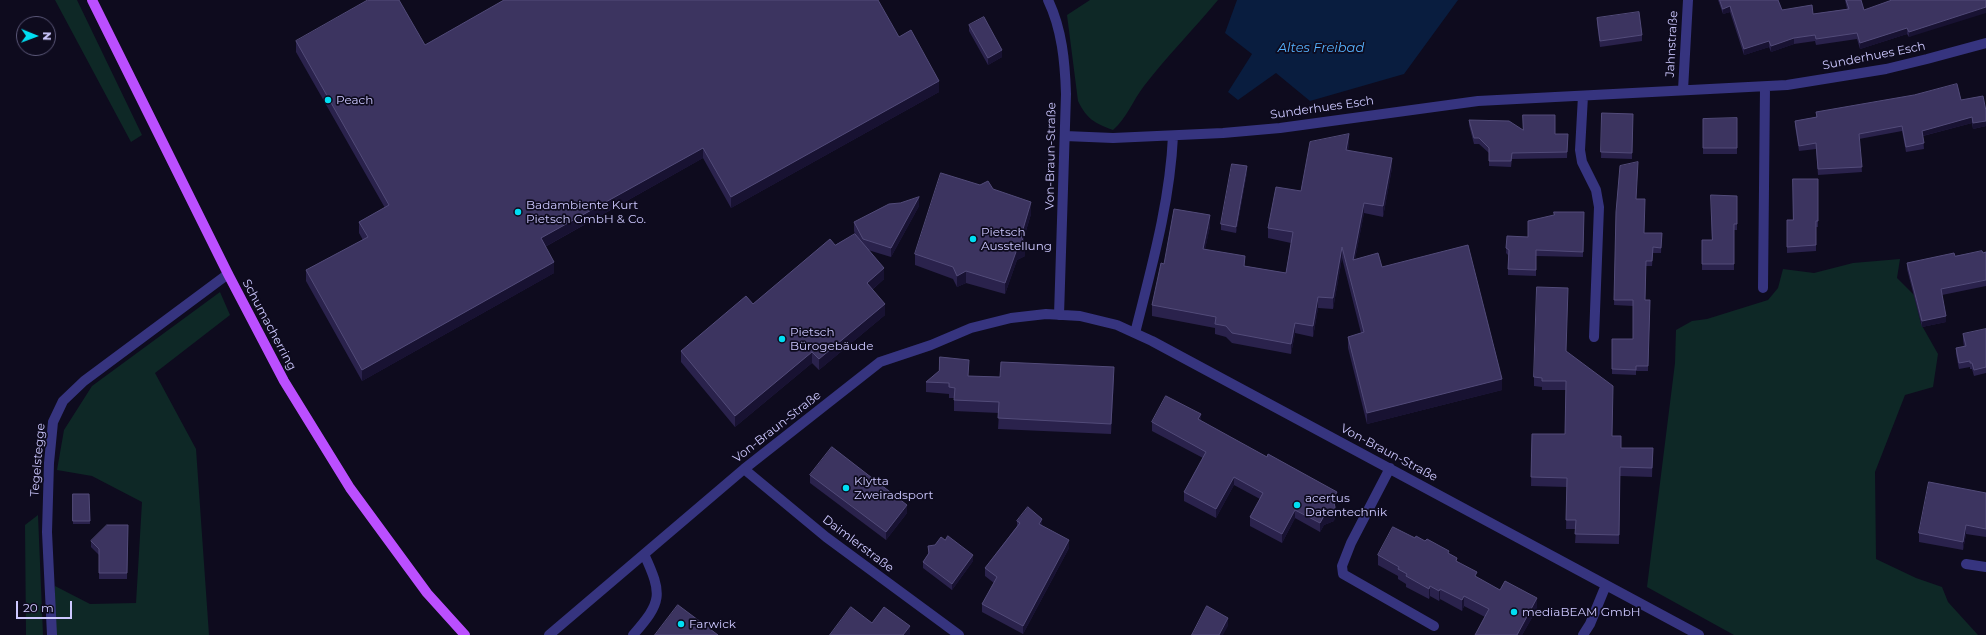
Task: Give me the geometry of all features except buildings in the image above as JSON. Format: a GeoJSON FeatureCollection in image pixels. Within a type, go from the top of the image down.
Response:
{"type":"FeatureCollection","features":[{"type":"Feature","properties":{"kind":"main road","name":"Schumacherring"},"geometry":{"type":"LineString","coordinates":[[92,0],[228,274],[284,381],[350,488],[427,593],[466,635]]}},
{"type":"Feature","properties":{"kind":"street","name":"Von-Braun-Straße"},"geometry":{"type":"LineString","coordinates":[[1048,0],[1059,30],[1064,58],[1066,94],[1062,272],[1059,315]]}},
{"type":"Feature","properties":{"kind":"street","name":"Jahnstraße"},"geometry":{"type":"LineString","coordinates":[[1682,90],[1688,0]]}},
{"type":"Feature","properties":{"kind":"street","name":"Sunderhues Esch"},"geometry":{"type":"LineString","coordinates":[[1064,136],[1113,138],[1173,136],[1280,128],[1478,101],[1787,85],[1927,60],[1986,43]]}},
{"type":"Feature","properties":{"kind":"street"},"geometry":{"type":"LineString","coordinates":[[1763,288],[1765,87]]}},
{"type":"Feature","properties":{"kind":"street"},"geometry":{"type":"LineString","coordinates":[[1583,96],[1580,150],[1582,162],[1596,190],[1599,207],[1594,337]]}},
{"type":"Feature","properties":{"kind":"street"},"geometry":{"type":"LineString","coordinates":[[1135,333],[1154,256],[1172,163],[1173,136]]}},
{"type":"Feature","properties":{"kind":"street","name":"Tegelstegge"},"geometry":{"type":"LineString","coordinates":[[52,635],[46,532],[49,463],[53,422],[63,401],[84,381],[228,274]]}},
{"type":"Feature","properties":{"kind":"street","name":"Von-Braun-Straße"},"geometry":{"type":"LineString","coordinates":[[549,635],[744,469],[880,362],[931,345],[971,328],[1004,320],[1046,314],[1080,316],[1117,325],[1186,358],[1699,635]]}},
{"type":"Feature","properties":{"kind":"street"},"geometry":{"type":"LineString","coordinates":[[1390,468],[1351,543],[1342,566],[1343,574],[1434,626]]}},
{"type":"Feature","properties":{"kind":"street","name":"Daimlerstraße"},"geometry":{"type":"LineString","coordinates":[[744,469],[826,537],[959,635]]}},
{"type":"Feature","properties":{"kind":"street"},"geometry":{"type":"LineString","coordinates":[[633,635],[651,615],[658,600],[657,584],[644,554]]}},
{"type":"Feature","properties":{"kind":"street"},"geometry":{"type":"LineString","coordinates":[[1966,564],[1986,567]]}},
{"type":"Feature","properties":{"kind":"street"},"geometry":{"type":"LineString","coordinates":[[1583,635],[1590,624],[1606,585]]}},
{"type":"Feature","properties":{"kind":"green space"},"geometry":{"type":"Polygon","coordinates":[[[55,0],[77,0],[142,135],[131,142],[55,0]]]}},
{"type":"Feature","properties":{"kind":"green space"},"geometry":{"type":"Polygon","coordinates":[[[1090,0],[1218,0],[1140,91],[1122,120],[1113,130],[1092,120],[1078,101],[1067,15],[1090,0]]]}},
{"type":"Feature","properties":{"kind":"green space"},"geometry":{"type":"Polygon","coordinates":[[[1900,259],[1897,278],[1914,295],[1921,324],[1938,354],[1933,387],[1905,395],[1875,472],[1876,559],[1916,578],[1942,587],[1948,602],[1978,635],[1734,635],[1647,587],[1675,363],[1676,330],[1692,321],[1707,319],[1768,300],[1778,288],[1783,269],[1814,273],[1853,263],[1900,259]]]}},
{"type":"Feature","properties":{"kind":"green space"},"geometry":{"type":"Polygon","coordinates":[[[220,292],[230,315],[155,373],[196,449],[209,635],[54,635],[55,586],[90,604],[136,603],[142,502],[92,476],[57,470],[64,430],[92,386],[220,292]]]}},
{"type":"Feature","properties":{"kind":"green space"},"geometry":{"type":"Polygon","coordinates":[[[38,515],[43,635],[26,635],[25,525],[38,515]]]}},
{"type":"Feature","properties":{"kind":"water","name":"Altes Freibad"},"geometry":{"type":"Polygon","coordinates":[[[1237,0],[1458,0],[1404,74],[1310,101],[1276,73],[1238,100],[1228,92],[1252,54],[1225,33],[1237,0]]]}},
{"type":"Feature","properties":{"kind":"place","name":"Peach"},"geometry":{"type":"Point","coordinates":[328,100]}},
{"type":"Feature","properties":{"kind":"place","name":"Badambiente Kurt Pietsch GmbH & Co."},"geometry":{"type":"Point","coordinates":[518,212]}},
{"type":"Feature","properties":{"kind":"place","name":"Pietsch Ausstellung"},"geometry":{"type":"Point","coordinates":[973,239]}},
{"type":"Feature","properties":{"kind":"place","name":"Pietsch Bürogebäude"},"geometry":{"type":"Point","coordinates":[782,339]}},
{"type":"Feature","properties":{"kind":"place","name":"Klytta Zweiradsport"},"geometry":{"type":"Point","coordinates":[846,488]}},
{"type":"Feature","properties":{"kind":"place","name":"acertus Datentechnik"},"geometry":{"type":"Point","coordinates":[1297,505]}},
{"type":"Feature","properties":{"kind":"place","name":"mediaBEAM GmbH"},"geometry":{"type":"Point","coordinates":[1514,612]}},
{"type":"Feature","properties":{"kind":"place","name":"Farwick"},"geometry":{"type":"Point","coordinates":[681,624]}}]}
